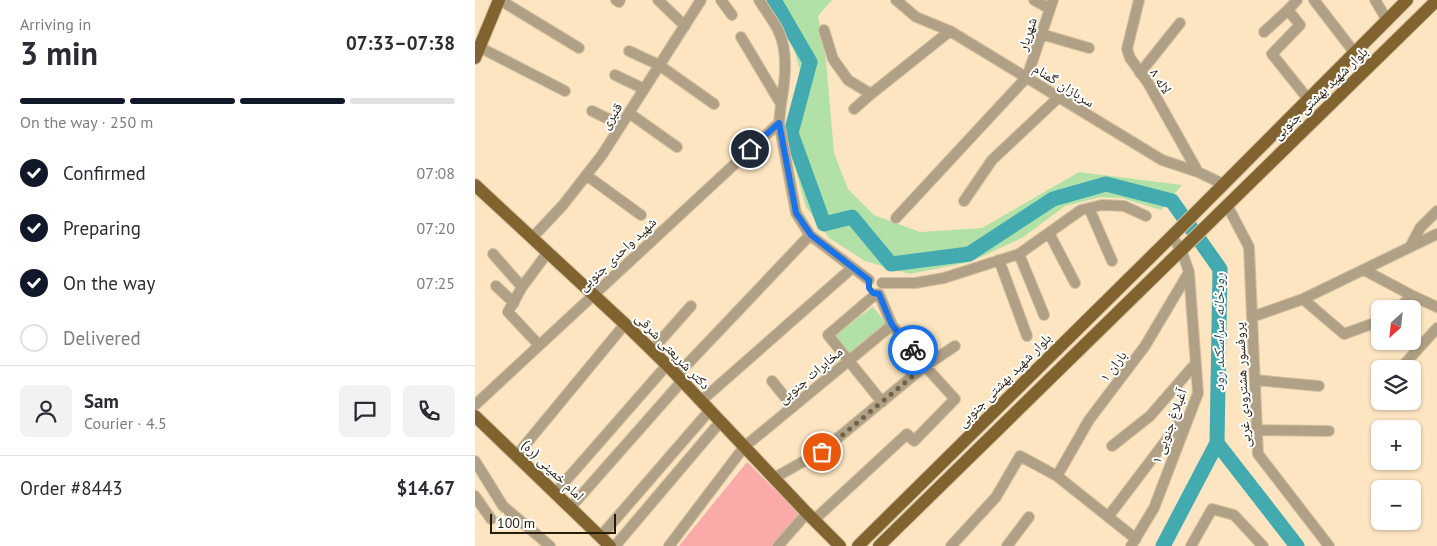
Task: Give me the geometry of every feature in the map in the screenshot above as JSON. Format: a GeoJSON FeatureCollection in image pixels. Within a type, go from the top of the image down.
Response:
{"type":"FeatureCollection","features":[{"type":"Feature","properties":{"kind":"main road"},"geometry":{"type":"LineString","coordinates":[[477,52],[500,0]]}},
{"type":"Feature","properties":{"kind":"main road","name":"بلوار شهید بهشتی جنوبی"},"geometry":{"type":"LineString","coordinates":[[858,546],[1407,0]]}},
{"type":"Feature","properties":{"kind":"main road","name":"بلوار شهید بهشتی جنوبی"},"geometry":{"type":"LineString","coordinates":[[1185,245],[1437,0]]}},
{"type":"Feature","properties":{"kind":"main road","name":"دکتر شریعتی شرقی"},"geometry":{"type":"LineString","coordinates":[[475,185],[652,350],[840,546]]}},
{"type":"Feature","properties":{"kind":"main road"},"geometry":{"type":"LineString","coordinates":[[879,546],[1185,245]]}},
{"type":"Feature","properties":{"kind":"main road","name":"امام خمینی (ره)"},"geometry":{"type":"LineString","coordinates":[[475,416],[610,546]]}},
{"type":"Feature","properties":{"kind":"street"},"geometry":{"type":"LineString","coordinates":[[500,0],[579,48]]}},
{"type":"Feature","properties":{"kind":"street"},"geometry":{"type":"LineString","coordinates":[[616,0],[619,2],[620,0]]}},
{"type":"Feature","properties":{"kind":"street"},"geometry":{"type":"LineString","coordinates":[[657,0],[685,26]]}},
{"type":"Feature","properties":{"kind":"street","name":"قنبری"},"geometry":{"type":"LineString","coordinates":[[532,238],[563,205],[602,155],[701,0]]}},
{"type":"Feature","properties":{"kind":"street"},"geometry":{"type":"LineString","coordinates":[[721,0],[732,15]]}},
{"type":"Feature","properties":{"kind":"street"},"geometry":{"type":"LineString","coordinates":[[759,0],[778,31],[782,46],[786,75],[779,123],[796,213],[811,235],[869,280],[876,278],[892,325],[955,399],[914,441],[907,434],[810,516],[778,546]]}},
{"type":"Feature","properties":{"kind":"street","name":"سربازان گمنام"},"geometry":{"type":"LineString","coordinates":[[896,0],[916,17],[950,31],[1162,160],[1198,172],[1223,184]]}},
{"type":"Feature","properties":{"kind":"street"},"geometry":{"type":"LineString","coordinates":[[1034,0],[1052,4]]}},
{"type":"Feature","properties":{"kind":"street","name":"لاله ۸"},"geometry":{"type":"LineString","coordinates":[[1139,0],[1127,49],[1130,58],[1148,83],[1198,172]]}},
{"type":"Feature","properties":{"kind":"street"},"geometry":{"type":"LineString","coordinates":[[1264,32],[1297,0]]}},
{"type":"Feature","properties":{"kind":"street"},"geometry":{"type":"LineString","coordinates":[[1314,0],[1354,52]]}},
{"type":"Feature","properties":{"kind":"street"},"geometry":{"type":"LineString","coordinates":[[1375,0],[1387,20]]}},
{"type":"Feature","properties":{"kind":"street","name":"شهریار"},"geometry":{"type":"LineString","coordinates":[[1027,78],[1052,4]]}},
{"type":"Feature","properties":{"kind":"street"},"geometry":{"type":"LineString","coordinates":[[1288,10],[1301,25],[1272,54],[1308,99]]}},
{"type":"Feature","properties":{"kind":"street"},"geometry":{"type":"LineString","coordinates":[[1140,73],[1180,23]]}},
{"type":"Feature","properties":{"kind":"street"},"geometry":{"type":"LineString","coordinates":[[823,30],[833,59],[848,80],[871,94]]}},
{"type":"Feature","properties":{"kind":"street"},"geometry":{"type":"LineString","coordinates":[[854,109],[950,31]]}},
{"type":"Feature","properties":{"kind":"street"},"geometry":{"type":"LineString","coordinates":[[1041,34],[1089,48]]}},
{"type":"Feature","properties":{"kind":"street"},"geometry":{"type":"LineString","coordinates":[[741,37],[781,104]]}},
{"type":"Feature","properties":{"kind":"street"},"geometry":{"type":"LineString","coordinates":[[629,51],[659,65],[714,104]]}},
{"type":"Feature","properties":{"kind":"street"},"geometry":{"type":"LineString","coordinates":[[477,52],[565,91]]}},
{"type":"Feature","properties":{"kind":"street"},"geometry":{"type":"LineString","coordinates":[[615,75],[644,89]]}},
{"type":"Feature","properties":{"kind":"street"},"geometry":{"type":"LineString","coordinates":[[895,218],[1027,78]]}},
{"type":"Feature","properties":{"kind":"street"},"geometry":{"type":"LineString","coordinates":[[964,201],[993,160],[1058,98]]}},
{"type":"Feature","properties":{"kind":"street"},"geometry":{"type":"LineString","coordinates":[[591,111],[621,125]]}},
{"type":"Feature","properties":{"kind":"street"},"geometry":{"type":"LineString","coordinates":[[629,113],[677,147]]}},
{"type":"Feature","properties":{"kind":"street","name":"شهید واحدی جنوبی"},"geometry":{"type":"LineString","coordinates":[[475,405],[779,123]]}},
{"type":"Feature","properties":{"kind":"street"},"geometry":{"type":"LineString","coordinates":[[586,175],[641,215]]}},
{"type":"Feature","properties":{"kind":"street"},"geometry":{"type":"LineString","coordinates":[[882,402],[828,335],[879,290],[944,278],[1019,254],[1081,210],[1102,205],[1123,206],[1146,216]]}},
{"type":"Feature","properties":{"kind":"street","name":"پروفسور هشترودی غربی"},"geometry":{"type":"LineString","coordinates":[[1225,206],[1249,247],[1258,454],[1329,546]]}},
{"type":"Feature","properties":{"kind":"street"},"geometry":{"type":"LineString","coordinates":[[1089,208],[1112,261]]}},
{"type":"Feature","properties":{"kind":"street"},"geometry":{"type":"LineString","coordinates":[[1410,247],[1420,228],[1437,211]]}},
{"type":"Feature","properties":{"kind":"street","name":"آغبلاغ جنوبی ۱"},"geometry":{"type":"LineString","coordinates":[[1134,542],[1154,508],[1198,393],[1189,272],[1185,245],[1175,232]]}},
{"type":"Feature","properties":{"kind":"street"},"geometry":{"type":"LineString","coordinates":[[1049,233],[1075,283]]}},
{"type":"Feature","properties":{"kind":"street"},"geometry":{"type":"LineString","coordinates":[[1252,317],[1303,299],[1437,234]]}},
{"type":"Feature","properties":{"kind":"street"},"geometry":{"type":"LineString","coordinates":[[570,508],[679,378],[811,235]]}},
{"type":"Feature","properties":{"kind":"street"},"geometry":{"type":"LineString","coordinates":[[539,346],[508,312],[522,287],[548,252]]}},
{"type":"Feature","properties":{"kind":"street"},"geometry":{"type":"LineString","coordinates":[[493,254],[522,287]]}},
{"type":"Feature","properties":{"kind":"street"},"geometry":{"type":"LineString","coordinates":[[1019,254],[1044,315]]}},
{"type":"Feature","properties":{"kind":"street"},"geometry":{"type":"LineString","coordinates":[[999,260],[1027,336]]}},
{"type":"Feature","properties":{"kind":"street"},"geometry":{"type":"LineString","coordinates":[[600,537],[706,406],[852,268]]}},
{"type":"Feature","properties":{"kind":"street"},"geometry":{"type":"LineString","coordinates":[[1364,270],[1437,307]]}},
{"type":"Feature","properties":{"kind":"street","name":"باران ۱"},"geometry":{"type":"LineString","coordinates":[[1057,476],[1089,420],[1145,346],[1189,272]]}},
{"type":"Feature","properties":{"kind":"street"},"geometry":{"type":"LineString","coordinates":[[497,286],[514,303]]}},
{"type":"Feature","properties":{"kind":"street"},"geometry":{"type":"LineString","coordinates":[[1408,300],[1413,296]]}},
{"type":"Feature","properties":{"kind":"street"},"geometry":{"type":"LineString","coordinates":[[1303,299],[1344,334],[1371,325]]}},
{"type":"Feature","properties":{"kind":"street"},"geometry":{"type":"LineString","coordinates":[[652,350],[691,306]]}},
{"type":"Feature","properties":{"kind":"street"},"geometry":{"type":"LineString","coordinates":[[516,456],[625,324]]}},
{"type":"Feature","properties":{"kind":"street","name":"مخابرات جنوبی"},"geometry":{"type":"LineString","coordinates":[[669,546],[744,447],[892,325]]}},
{"type":"Feature","properties":{"kind":"street"},"geometry":{"type":"LineString","coordinates":[[1407,360],[1437,328]]}},
{"type":"Feature","properties":{"kind":"street"},"geometry":{"type":"LineString","coordinates":[[774,478],[822,452],[925,366],[955,346]]}},
{"type":"Feature","properties":{"kind":"street"},"geometry":{"type":"LineString","coordinates":[[1112,446],[1149,416],[1195,363]]}},
{"type":"Feature","properties":{"kind":"street"},"geometry":{"type":"LineString","coordinates":[[555,493],[667,365]]}},
{"type":"Feature","properties":{"kind":"street"},"geometry":{"type":"LineString","coordinates":[[1255,380],[1319,386]]}},
{"type":"Feature","properties":{"kind":"street"},"geometry":{"type":"LineString","coordinates":[[773,381],[793,406]]}},
{"type":"Feature","properties":{"kind":"street"},"geometry":{"type":"LineString","coordinates":[[1108,516],[1191,409]]}},
{"type":"Feature","properties":{"kind":"street"},"geometry":{"type":"LineString","coordinates":[[615,546],[721,421]]}},
{"type":"Feature","properties":{"kind":"street"},"geometry":{"type":"LineString","coordinates":[[1257,430],[1329,431]]}},
{"type":"Feature","properties":{"kind":"street"},"geometry":{"type":"LineString","coordinates":[[951,546],[996,497],[1021,456],[1057,476],[1108,516],[1134,542]]}},
{"type":"Feature","properties":{"kind":"street"},"geometry":{"type":"LineString","coordinates":[[475,461],[503,506],[549,546]]}},
{"type":"Feature","properties":{"kind":"street"},"geometry":{"type":"LineString","coordinates":[[475,496],[491,519]]}},
{"type":"Feature","properties":{"kind":"street"},"geometry":{"type":"LineString","coordinates":[[1191,546],[1212,509],[1234,515],[1263,546]]}},
{"type":"Feature","properties":{"kind":"street"},"geometry":{"type":"LineString","coordinates":[[1007,546],[1029,517]]}},
{"type":"Feature","properties":{"kind":"green space"},"geometry":{"type":"Polygon","coordinates":[[[769,0],[832,0],[818,16],[826,60],[834,153],[848,189],[874,215],[920,232],[982,228],[1079,172],[1182,185],[1161,210],[1122,198],[1100,197],[1065,206],[1022,238],[970,262],[910,274],[865,261],[829,238],[806,207],[786,137],[800,70],[791,39],[769,0]]]}},
{"type":"Feature","properties":{"kind":"green space"},"geometry":{"type":"Polygon","coordinates":[[[873,307],[888,325],[848,357],[832,336],[873,307]]]}},
{"type":"Feature","properties":{"kind":"building"},"geometry":{"type":"Polygon","coordinates":[[[747,462],[801,515],[774,546],[679,546],[747,462]]]}},
{"type":"Feature","properties":{"kind":"waterway","name":"رودخانه سراسکند رود"},"geometry":{"type":"LineString","coordinates":[[774,0],[810,62],[791,133],[824,224],[852,217],[891,264],[969,254],[1053,199],[1106,184],[1172,201],[1220,269],[1217,443],[1297,546]]}},
{"type":"Feature","properties":{"kind":"waterway"},"geometry":{"type":"LineString","coordinates":[[1163,546],[1217,443]]}},
{"type":"Feature","properties":{"kind":"way so far"},"geometry":{"type":"LineString","coordinates":[[822,452],[925,366],[913,350]]}},
{"type":"Feature","properties":{"kind":"route"},"geometry":{"type":"LineString","coordinates":[[750,149],[779,123],[796,213],[811,235],[869,280],[870,291],[879,294],[892,325],[913,350]]}}]}
